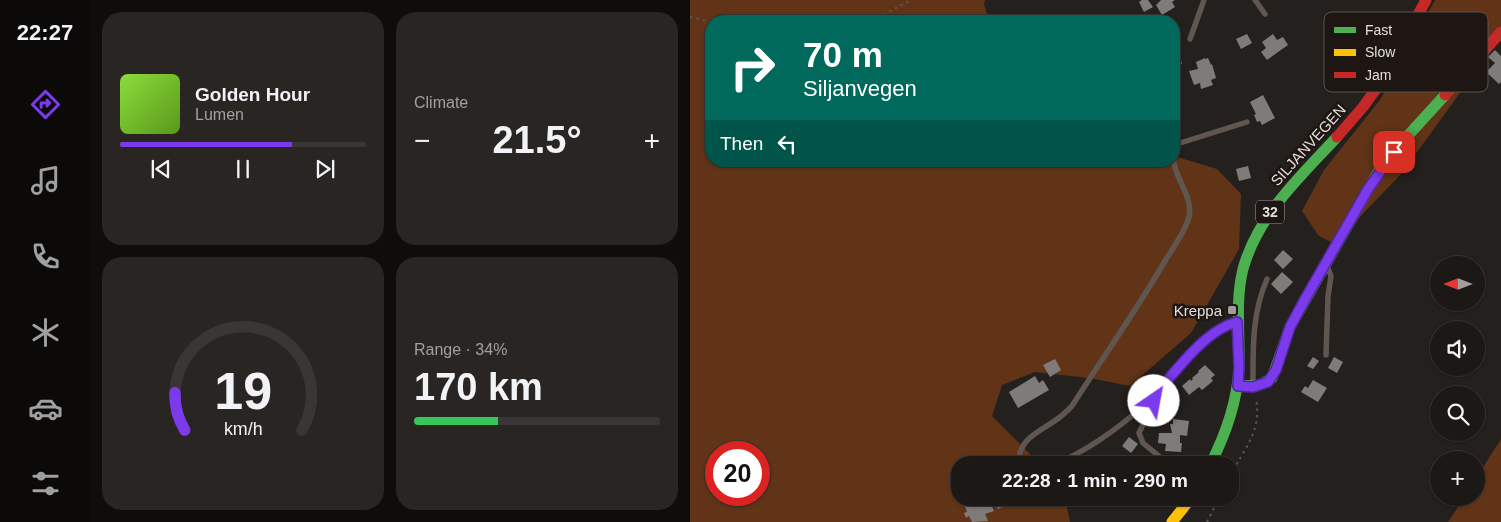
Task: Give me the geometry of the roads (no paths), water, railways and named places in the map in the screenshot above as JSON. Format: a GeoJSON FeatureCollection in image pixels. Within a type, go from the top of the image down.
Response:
{"type":"FeatureCollection","features":[{"type":"Feature","properties":{"kind":"main road","name":"SILJANVEGEN"},"geometry":{"type":"LineString","coordinates":[[1420,12],[1426,0]]}},
{"type":"Feature","properties":{"kind":"main road"},"geometry":{"type":"LineString","coordinates":[[1488,46],[1501,32]]}},
{"type":"Feature","properties":{"kind":"main road","name":"SILJANVEGEN"},"geometry":{"type":"LineString","coordinates":[[1214,456],[1231,417],[1238,386],[1238,295],[1244,265],[1264,222],[1291,185],[1363,107],[1373,92]]}},
{"type":"Feature","properties":{"kind":"main road"},"geometry":{"type":"LineString","coordinates":[[1238,386],[1253,387],[1265,384],[1272,378],[1290,327],[1368,189],[1385,163],[1447,92]]}},
{"type":"Feature","properties":{"kind":"main road"},"geometry":{"type":"LineString","coordinates":[[1172,522],[1185,506]]}},
{"type":"Feature","properties":{"kind":"lane"},"geometry":{"type":"LineString","coordinates":[[1190,39],[1204,0]]}},
{"type":"Feature","properties":{"kind":"lane"},"geometry":{"type":"LineString","coordinates":[[1255,0],[1265,14]]}},
{"type":"Feature","properties":{"kind":"lane"},"geometry":{"type":"LineString","coordinates":[[1180,143],[1248,122]]}},
{"type":"Feature","properties":{"kind":"lane"},"geometry":{"type":"LineString","coordinates":[[1019,456],[1020,450],[1025,442],[1036,432],[1061,417],[1072,406],[1143,299],[1189,218],[1189,199],[1175,167]]}},
{"type":"Feature","properties":{"kind":"lane"},"geometry":{"type":"LineString","coordinates":[[1325,265],[1331,276],[1328,296],[1326,355]]}},
{"type":"Feature","properties":{"kind":"lane"},"geometry":{"type":"LineString","coordinates":[[1253,387],[1252,352],[1255,327],[1259,302],[1267,280]]}},
{"type":"Feature","properties":{"kind":"lane"},"geometry":{"type":"LineString","coordinates":[[1071,456],[1113,432],[1155,395],[1185,360],[1206,341],[1228,325],[1237,322]]}},
{"type":"Feature","properties":{"kind":"lane"},"geometry":{"type":"LineString","coordinates":[[1155,395],[1139,433],[1143,442],[1159,456]]}},
{"type":"Feature","properties":{"kind":"place","name":"Kreppa"},"geometry":{"type":"Point","coordinates":[1232,310]}}]}
